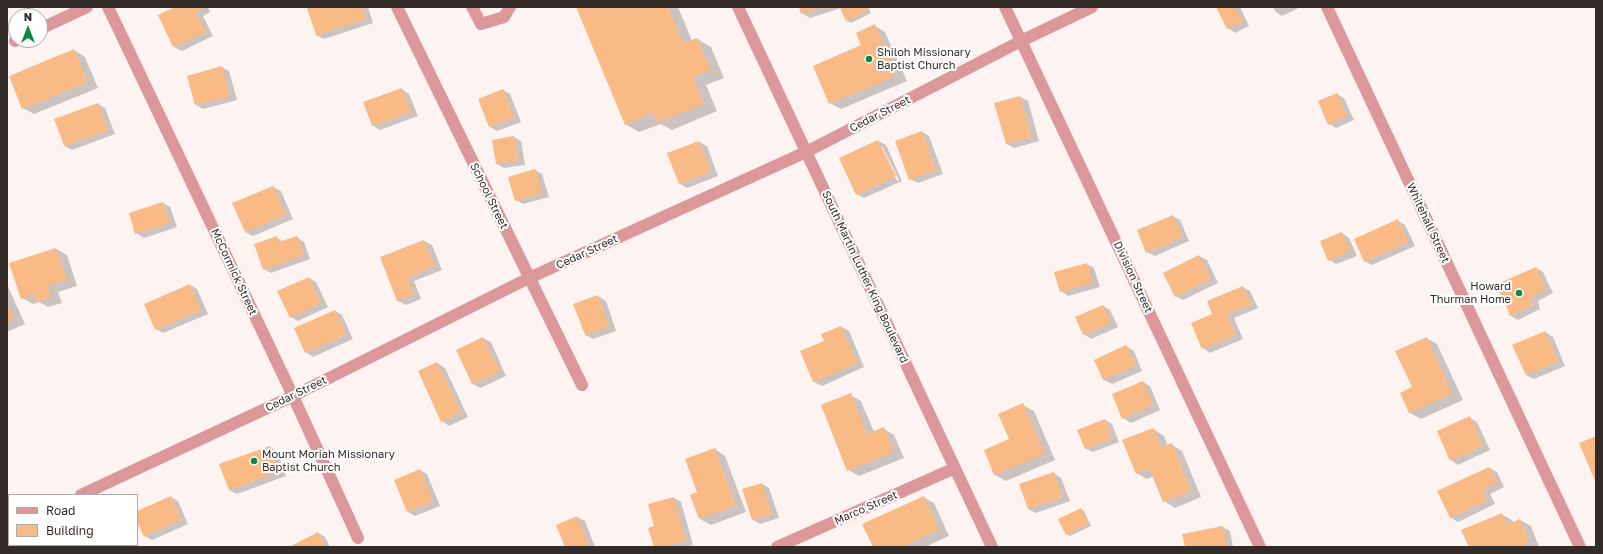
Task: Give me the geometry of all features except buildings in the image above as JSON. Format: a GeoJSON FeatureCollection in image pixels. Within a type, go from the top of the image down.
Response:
{"type":"FeatureCollection","features":[{"type":"Feature","properties":{"kind":"street"},"geometry":{"type":"LineString","coordinates":[[48,25],[87,7]]}},
{"type":"Feature","properties":{"kind":"street","name":"McCormick Street"},"geometry":{"type":"LineString","coordinates":[[108,7],[293,396],[358,538]]}},
{"type":"Feature","properties":{"kind":"street","name":"School Street"},"geometry":{"type":"LineString","coordinates":[[397,7],[582,385]]}},
{"type":"Feature","properties":{"kind":"street"},"geometry":{"type":"LineString","coordinates":[[472,7],[480,24],[504,17],[510,7]]}},
{"type":"Feature","properties":{"kind":"street","name":"South Martin Luther King Boulevard"},"geometry":{"type":"LineString","coordinates":[[738,7],[992,547]]}},
{"type":"Feature","properties":{"kind":"street","name":"Division Street"},"geometry":{"type":"LineString","coordinates":[[1005,7],[1260,547]]}},
{"type":"Feature","properties":{"kind":"street","name":"Cedar Street"},"geometry":{"type":"LineString","coordinates":[[83,494],[293,396],[530,278],[806,152],[1092,7]]}},
{"type":"Feature","properties":{"kind":"street","name":"Whitehall Street"},"geometry":{"type":"LineString","coordinates":[[1327,7],[1580,547]]}},
{"type":"Feature","properties":{"kind":"street","name":"Marco Street"},"geometry":{"type":"LineString","coordinates":[[777,547],[955,468]]}},
{"type":"Feature","properties":{"kind":"place","name":"Shiloh Missionary Baptist Church"},"geometry":{"type":"Point","coordinates":[869,59]}},
{"type":"Feature","properties":{"kind":"place","name":"Howard Thurman Home"},"geometry":{"type":"Point","coordinates":[1519,293]}},
{"type":"Feature","properties":{"kind":"place","name":"Mount Moriah Missionary Baptist Church"},"geometry":{"type":"Point","coordinates":[254,461]}}]}
